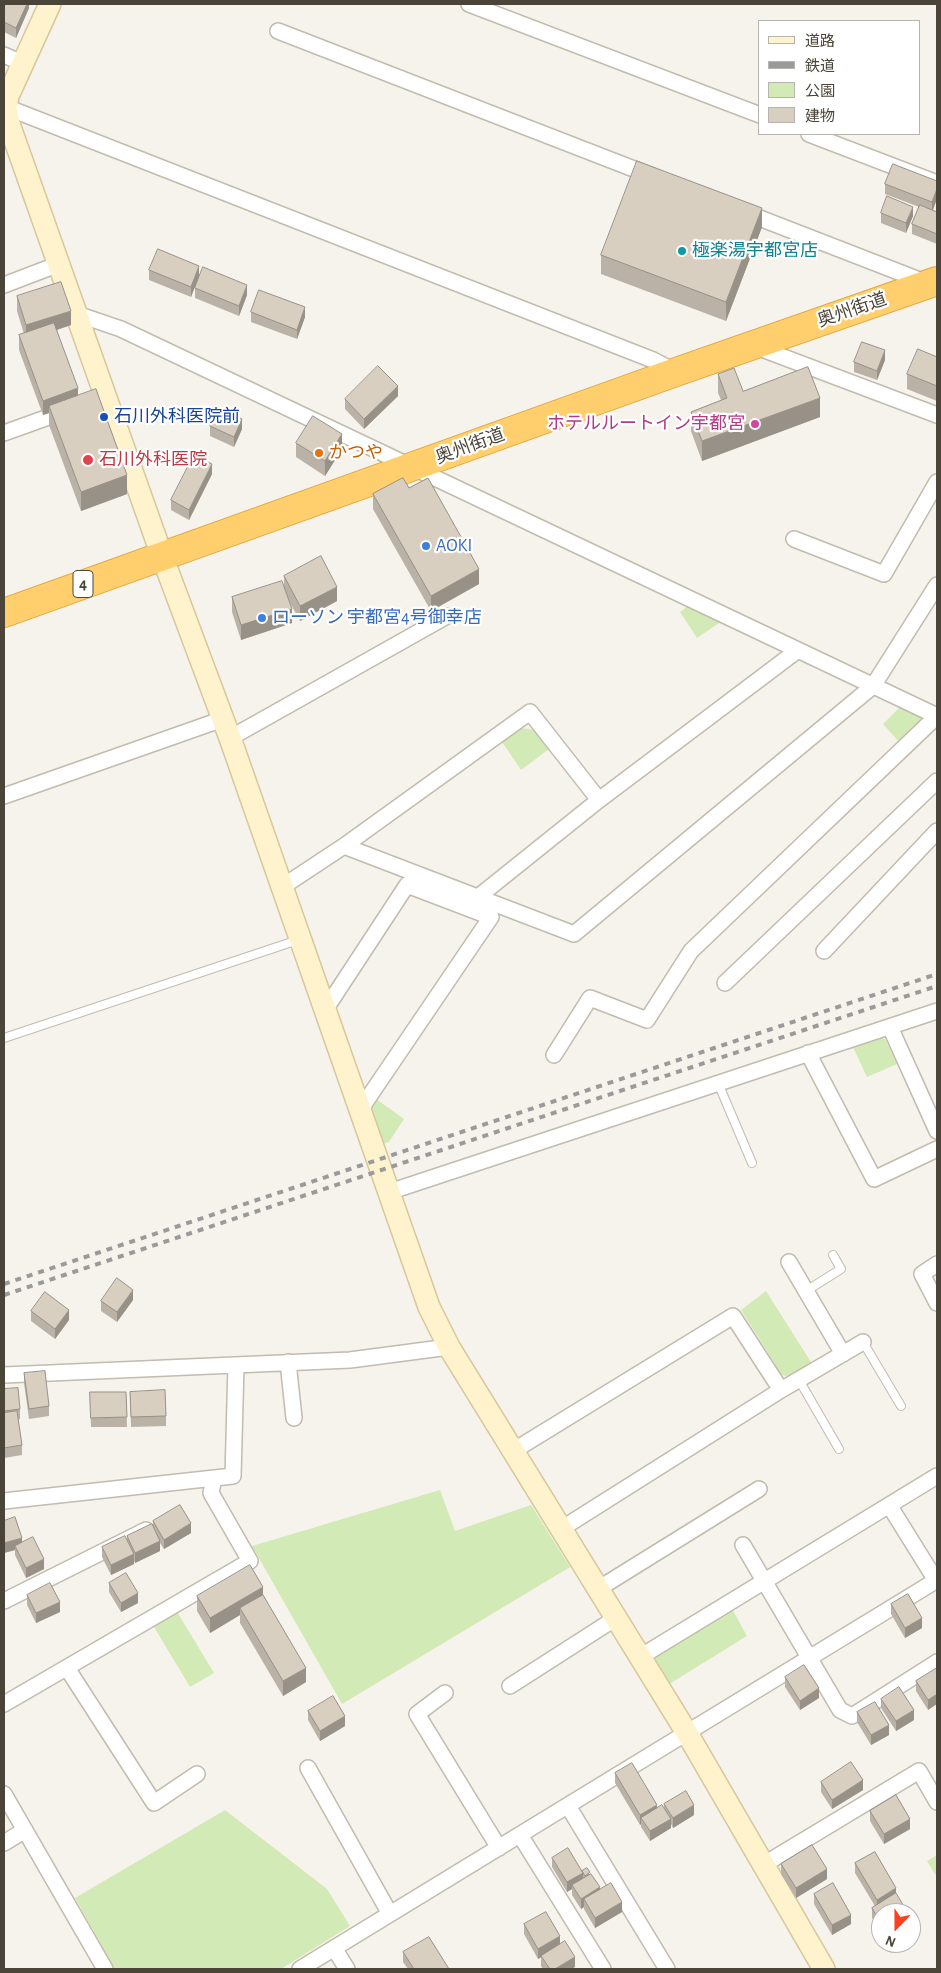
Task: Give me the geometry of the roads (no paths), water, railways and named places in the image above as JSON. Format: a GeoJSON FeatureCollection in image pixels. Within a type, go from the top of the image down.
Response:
{"type":"FeatureCollection","features":[{"type":"Feature","properties":{"kind":"highway","name":"奥州街道"},"geometry":{"type":"LineString","coordinates":[[4,613],[933,282]]}},
{"type":"Feature","properties":{"kind":"street"},"geometry":{"type":"LineString","coordinates":[[50,4],[13,59],[6,106],[10,124],[77,314],[101,399],[226,728],[429,1307],[449,1347],[687,1733],[824,1969]]}},
{"type":"Feature","properties":{"kind":"street"},"geometry":{"type":"LineString","coordinates":[[469,4],[758,114]]}},
{"type":"Feature","properties":{"kind":"street"},"geometry":{"type":"LineString","coordinates":[[278,31],[665,181]]}},
{"type":"Feature","properties":{"kind":"street"},"geometry":{"type":"LineString","coordinates":[[6,106],[653,360],[676,372]]}},
{"type":"Feature","properties":{"kind":"street"},"geometry":{"type":"LineString","coordinates":[[812,135],[937,183]]}},
{"type":"Feature","properties":{"kind":"street"},"geometry":{"type":"LineString","coordinates":[[730,206],[933,282]]}},
{"type":"Feature","properties":{"kind":"street"},"geometry":{"type":"LineString","coordinates":[[4,285],[59,264]]}},
{"type":"Feature","properties":{"kind":"street"},"geometry":{"type":"LineString","coordinates":[[77,314],[121,329],[937,716],[691,951],[647,1020],[590,998],[554,1055]]}},
{"type":"Feature","properties":{"kind":"street"},"geometry":{"type":"LineString","coordinates":[[753,345],[937,415]]}},
{"type":"Feature","properties":{"kind":"street"},"geometry":{"type":"LineString","coordinates":[[4,433],[78,407]]}},
{"type":"Feature","properties":{"kind":"street"},"geometry":{"type":"LineString","coordinates":[[794,539],[884,574],[937,482]]}},
{"type":"Feature","properties":{"kind":"street"},"geometry":{"type":"LineString","coordinates":[[344,846],[574,934],[872,686],[937,585]]}},
{"type":"Feature","properties":{"kind":"street"},"geometry":{"type":"LineString","coordinates":[[4,796],[226,728],[447,616]]}},
{"type":"Feature","properties":{"kind":"street"},"geometry":{"type":"LineString","coordinates":[[478,897],[599,800],[798,650]]}},
{"type":"Feature","properties":{"kind":"street"},"geometry":{"type":"LineString","coordinates":[[282,887],[344,846],[530,712],[599,800]]}},
{"type":"Feature","properties":{"kind":"street"},"geometry":{"type":"LineString","coordinates":[[725,983],[937,781]]}},
{"type":"Feature","properties":{"kind":"street"},"geometry":{"type":"LineString","coordinates":[[824,951],[937,831]]}},
{"type":"Feature","properties":{"kind":"street"},"geometry":{"type":"LineString","coordinates":[[325,1010],[407,885],[491,917],[360,1110]]}},
{"type":"Feature","properties":{"kind":"street"},"geometry":{"type":"LineString","coordinates":[[389,1192],[937,1011]]}},
{"type":"Feature","properties":{"kind":"street"},"geometry":{"type":"LineString","coordinates":[[890,1027],[937,1131]]}},
{"type":"Feature","properties":{"kind":"street"},"geometry":{"type":"LineString","coordinates":[[808,1054],[874,1179],[937,1149]]}},
{"type":"Feature","properties":{"kind":"street"},"geometry":{"type":"LineString","coordinates":[[789,1262],[843,1354]]}},
{"type":"Feature","properties":{"kind":"street"},"geometry":{"type":"LineString","coordinates":[[937,1264],[922,1274],[937,1303]]}},
{"type":"Feature","properties":{"kind":"street"},"geometry":{"type":"LineString","coordinates":[[513,1451],[733,1316],[781,1390]]}},
{"type":"Feature","properties":{"kind":"street"},"geometry":{"type":"LineString","coordinates":[[561,1529],[781,1390],[862,1342]]}},
{"type":"Feature","properties":{"kind":"street"},"geometry":{"type":"LineString","coordinates":[[4,1376],[350,1360],[449,1347]]}},
{"type":"Feature","properties":{"kind":"street"},"geometry":{"type":"LineString","coordinates":[[288,1362],[294,1418]]}},
{"type":"Feature","properties":{"kind":"street"},"geometry":{"type":"LineString","coordinates":[[4,1502],[233,1476],[236,1365]]}},
{"type":"Feature","properties":{"kind":"street"},"geometry":{"type":"LineString","coordinates":[[640,1657],[937,1476]]}},
{"type":"Feature","properties":{"kind":"street"},"geometry":{"type":"LineString","coordinates":[[4,1704],[250,1561],[211,1493],[214,1478]]}},
{"type":"Feature","properties":{"kind":"street"},"geometry":{"type":"LineString","coordinates":[[598,1588],[759,1489]]}},
{"type":"Feature","properties":{"kind":"street"},"geometry":{"type":"LineString","coordinates":[[300,1969],[937,1581],[890,1505]]}},
{"type":"Feature","properties":{"kind":"street"},"geometry":{"type":"LineString","coordinates":[[4,1601],[155,1526]]}},
{"type":"Feature","properties":{"kind":"street"},"geometry":{"type":"LineString","coordinates":[[743,1545],[840,1710],[852,1716],[937,1662]]}},
{"type":"Feature","properties":{"kind":"street"},"geometry":{"type":"LineString","coordinates":[[510,1686],[616,1618]]}},
{"type":"Feature","properties":{"kind":"street"},"geometry":{"type":"LineString","coordinates":[[67,1668],[154,1803],[197,1774]]}},
{"type":"Feature","properties":{"kind":"street"},"geometry":{"type":"LineString","coordinates":[[445,1693],[417,1714],[499,1848]]}},
{"type":"Feature","properties":{"kind":"street"},"geometry":{"type":"LineString","coordinates":[[308,1768],[390,1914]]}},
{"type":"Feature","properties":{"kind":"street"},"geometry":{"type":"LineString","coordinates":[[764,1865],[919,1771],[937,1802]]}},
{"type":"Feature","properties":{"kind":"street"},"geometry":{"type":"LineString","coordinates":[[4,1794],[105,1969]]}},
{"type":"Feature","properties":{"kind":"street"},"geometry":{"type":"LineString","coordinates":[[568,1806],[667,1969]]}},
{"type":"Feature","properties":{"kind":"street"},"geometry":{"type":"LineString","coordinates":[[4,1843],[25,1830]]}},
{"type":"Feature","properties":{"kind":"street"},"geometry":{"type":"LineString","coordinates":[[520,1835],[603,1969]]}},
{"type":"Feature","properties":{"kind":"street"},"geometry":{"type":"LineString","coordinates":[[334,1948],[347,1969]]}},
{"type":"Feature","properties":{"kind":"lane"},"geometry":{"type":"LineString","coordinates":[[4,1038],[300,939]]}},
{"type":"Feature","properties":{"kind":"lane"},"geometry":{"type":"LineString","coordinates":[[718,1083],[752,1163]]}},
{"type":"Feature","properties":{"kind":"lane"},"geometry":{"type":"LineString","coordinates":[[806,1291],[841,1269],[833,1255]]}},
{"type":"Feature","properties":{"kind":"lane"},"geometry":{"type":"LineString","coordinates":[[862,1342],[901,1406]]}},
{"type":"Feature","properties":{"kind":"lane"},"geometry":{"type":"LineString","coordinates":[[798,1380],[839,1449]]}},
{"type":"Feature","properties":{"kind":"railway"},"geometry":{"type":"LineString","coordinates":[[4,1284],[937,974]]}},
{"type":"Feature","properties":{"kind":"railway"},"geometry":{"type":"LineString","coordinates":[[4,1295],[937,986]]}},
{"type":"Feature","properties":{"kind":"place","name":"極楽湯宇都宮店"},"geometry":{"type":"Point","coordinates":[682,251]}},
{"type":"Feature","properties":{"kind":"place","name":"石川外科医院前"},"geometry":{"type":"Point","coordinates":[104,417]}},
{"type":"Feature","properties":{"kind":"place","name":"ホテルルートイン宇都宮"},"geometry":{"type":"Point","coordinates":[755,424]}},
{"type":"Feature","properties":{"kind":"place","name":"かつや"},"geometry":{"type":"Point","coordinates":[319,453]}},
{"type":"Feature","properties":{"kind":"place","name":"石川外科医院"},"geometry":{"type":"Point","coordinates":[88,460]}},
{"type":"Feature","properties":{"kind":"place","name":"AOKI"},"geometry":{"type":"Point","coordinates":[426,546]}},
{"type":"Feature","properties":{"kind":"place","name":"ローソン 宇都宮4号御幸店"},"geometry":{"type":"Point","coordinates":[262,618]}}]}
